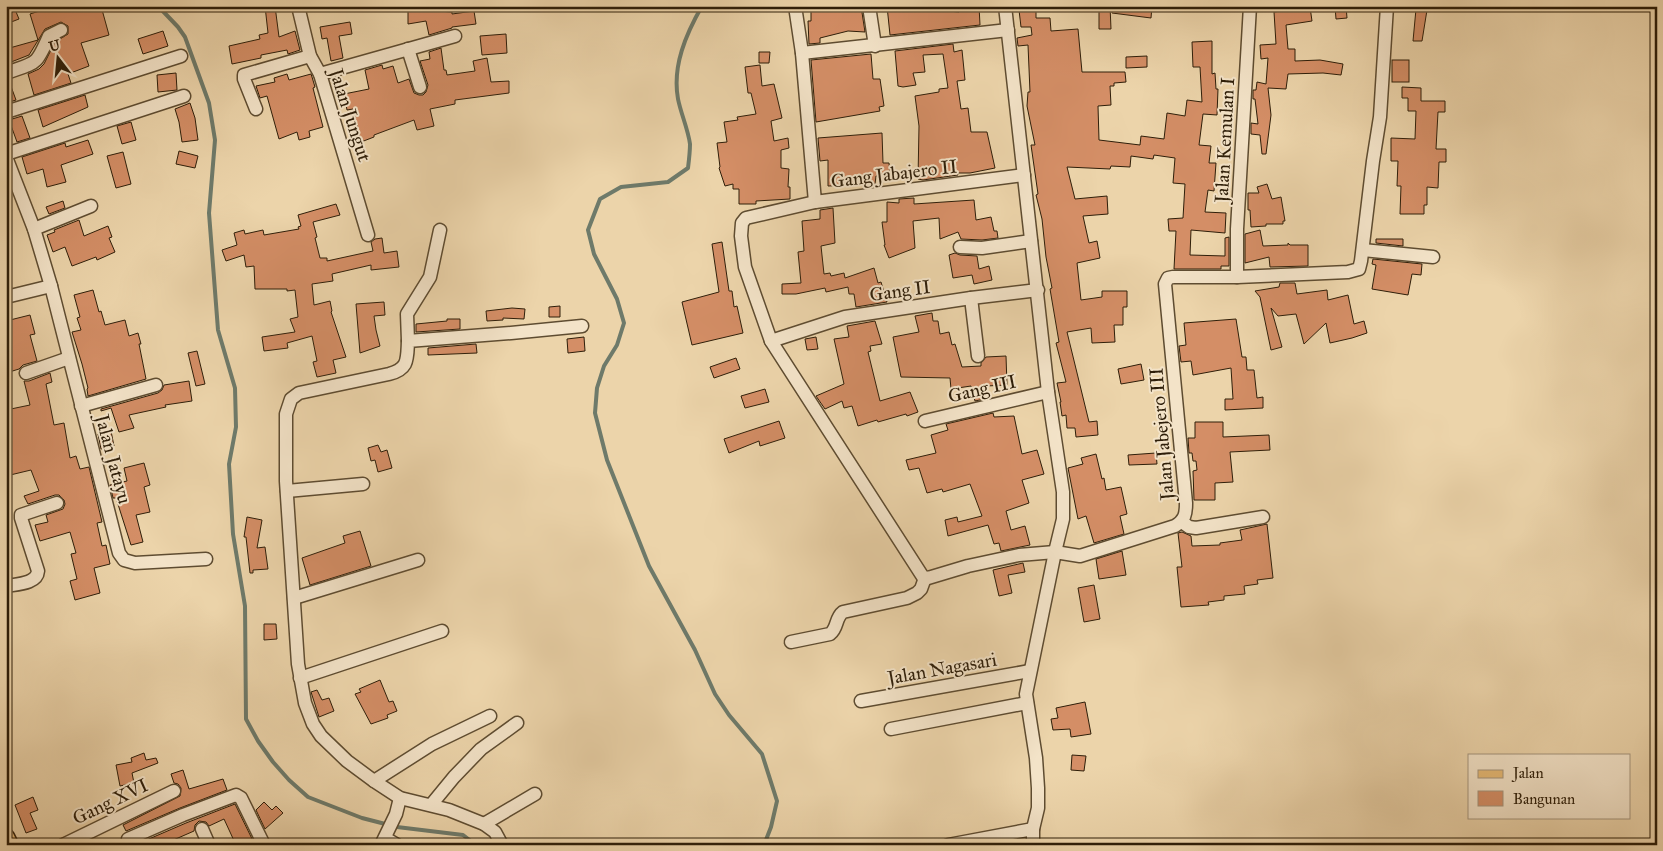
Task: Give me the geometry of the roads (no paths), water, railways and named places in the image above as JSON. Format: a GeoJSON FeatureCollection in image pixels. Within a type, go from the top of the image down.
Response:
{"type":"FeatureCollection","features":[{"type":"Feature","properties":{"kind":"main road"},"geometry":{"type":"LineString","coordinates":[[6,837],[10,845]]}},
{"type":"Feature","properties":{"kind":"street","name":"Gang Jabajero II"},"geometry":{"type":"LineString","coordinates":[[795,6],[802,53],[815,202],[1024,175]]}},
{"type":"Feature","properties":{"kind":"street"},"geometry":{"type":"LineString","coordinates":[[870,6],[874,46]]}},
{"type":"Feature","properties":{"kind":"street"},"geometry":{"type":"LineString","coordinates":[[1005,6],[1048,392],[1063,492],[1063,519],[1026,694],[1036,758],[1038,788],[1038,808],[1033,829],[1033,845]]}},
{"type":"Feature","properties":{"kind":"street","name":"Jalan Kemulan I"},"geometry":{"type":"LineString","coordinates":[[1237,277],[1237,229],[1250,6]]}},
{"type":"Feature","properties":{"kind":"street"},"geometry":{"type":"LineString","coordinates":[[1237,277],[1355,271],[1359,269],[1380,117],[1387,6]]}},
{"type":"Feature","properties":{"kind":"street","name":"Jalan Jungut"},"geometry":{"type":"LineString","coordinates":[[301,7],[310,56],[320,74],[368,235]]}},
{"type":"Feature","properties":{"kind":"street"},"geometry":{"type":"LineString","coordinates":[[6,73],[34,63],[45,47],[49,36],[61,30]]}},
{"type":"Feature","properties":{"kind":"street"},"geometry":{"type":"LineString","coordinates":[[802,53],[1008,30]]}},
{"type":"Feature","properties":{"kind":"street"},"geometry":{"type":"LineString","coordinates":[[320,74],[456,36]]}},
{"type":"Feature","properties":{"kind":"street"},"geometry":{"type":"LineString","coordinates":[[408,48],[420,87]]}},
{"type":"Feature","properties":{"kind":"street"},"geometry":{"type":"LineString","coordinates":[[6,112],[181,56]]}},
{"type":"Feature","properties":{"kind":"street"},"geometry":{"type":"LineString","coordinates":[[256,110],[244,75],[310,56]]}},
{"type":"Feature","properties":{"kind":"street"},"geometry":{"type":"LineString","coordinates":[[6,155],[184,96]]}},
{"type":"Feature","properties":{"kind":"street","name":"Jalan Jatayu"},"geometry":{"type":"LineString","coordinates":[[6,155],[34,229],[51,286],[68,358],[122,558],[135,563],[206,559]]}},
{"type":"Feature","properties":{"kind":"street"},"geometry":{"type":"LineString","coordinates":[[792,642],[830,634],[834,631],[838,616],[843,612],[911,597],[921,589],[925,578],[917,570],[771,341],[745,267],[741,236],[742,223],[748,217],[815,202]]}},
{"type":"Feature","properties":{"kind":"street"},"geometry":{"type":"LineString","coordinates":[[34,229],[91,206]]}},
{"type":"Feature","properties":{"kind":"street"},"geometry":{"type":"LineString","coordinates":[[440,230],[430,277],[407,314],[408,356],[406,364],[402,369],[389,374],[299,393],[291,399],[286,414],[287,491],[300,678],[305,703],[313,724],[321,736],[347,761],[400,798],[449,810],[484,824],[495,832],[502,845]]}},
{"type":"Feature","properties":{"kind":"street"},"geometry":{"type":"LineString","coordinates":[[960,247],[982,248],[1031,242]]}},
{"type":"Feature","properties":{"kind":"street"},"geometry":{"type":"LineString","coordinates":[[1363,250],[1433,257]]}},
{"type":"Feature","properties":{"kind":"street","name":"Jalan Jabejero III"},"geometry":{"type":"LineString","coordinates":[[925,578],[1019,555],[1055,552],[1080,556],[1175,526],[1182,522],[1186,516],[1186,503],[1165,284],[1168,278],[1173,277],[1237,277]]}},
{"type":"Feature","properties":{"kind":"street"},"geometry":{"type":"LineString","coordinates":[[6,297],[51,286]]}},
{"type":"Feature","properties":{"kind":"street","name":"Gang II"},"geometry":{"type":"LineString","coordinates":[[771,341],[845,318],[971,298],[1038,290]]}},
{"type":"Feature","properties":{"kind":"street"},"geometry":{"type":"LineString","coordinates":[[971,298],[978,356]]}},
{"type":"Feature","properties":{"kind":"street"},"geometry":{"type":"LineString","coordinates":[[408,341],[582,326]]}},
{"type":"Feature","properties":{"kind":"street"},"geometry":{"type":"LineString","coordinates":[[26,373],[68,358]]}},
{"type":"Feature","properties":{"kind":"street"},"geometry":{"type":"LineString","coordinates":[[81,406],[156,385]]}},
{"type":"Feature","properties":{"kind":"street","name":"Gang III"},"geometry":{"type":"LineString","coordinates":[[925,421],[1048,392]]}},
{"type":"Feature","properties":{"kind":"street"},"geometry":{"type":"LineString","coordinates":[[287,491],[363,484]]}},
{"type":"Feature","properties":{"kind":"street"},"geometry":{"type":"LineString","coordinates":[[6,586],[29,581],[37,576],[38,571],[21,518],[22,515],[57,502]]}},
{"type":"Feature","properties":{"kind":"street"},"geometry":{"type":"LineString","coordinates":[[1182,522],[1189,527],[1196,528],[1263,517]]}},
{"type":"Feature","properties":{"kind":"street"},"geometry":{"type":"LineString","coordinates":[[294,598],[418,560]]}},
{"type":"Feature","properties":{"kind":"street"},"geometry":{"type":"LineString","coordinates":[[300,678],[442,631]]}},
{"type":"Feature","properties":{"kind":"street","name":"Jalan Nagasari"},"geometry":{"type":"LineString","coordinates":[[861,701],[1030,672]]}},
{"type":"Feature","properties":{"kind":"street"},"geometry":{"type":"LineString","coordinates":[[891,729],[1027,703]]}},
{"type":"Feature","properties":{"kind":"street"},"geometry":{"type":"LineString","coordinates":[[374,781],[432,744],[490,716]]}},
{"type":"Feature","properties":{"kind":"street"},"geometry":{"type":"LineString","coordinates":[[431,805],[481,749],[517,723]]}},
{"type":"Feature","properties":{"kind":"street","name":"Gang XVI"},"geometry":{"type":"LineString","coordinates":[[63,845],[174,791]]}},
{"type":"Feature","properties":{"kind":"street"},"geometry":{"type":"LineString","coordinates":[[484,824],[535,794]]}},
{"type":"Feature","properties":{"kind":"street"},"geometry":{"type":"LineString","coordinates":[[128,839],[236,795],[241,798],[264,845]]}},
{"type":"Feature","properties":{"kind":"street"},"geometry":{"type":"LineString","coordinates":[[397,845],[385,838],[396,814],[400,798]]}},
{"type":"Feature","properties":{"kind":"street"},"geometry":{"type":"LineString","coordinates":[[202,829],[209,845]]}},
{"type":"Feature","properties":{"kind":"street"},"geometry":{"type":"LineString","coordinates":[[948,845],[1033,829]]}},
{"type":"Feature","properties":{"kind":"waterway"},"geometry":{"type":"LineString","coordinates":[[158,6],[185,37],[209,103],[215,140],[209,213],[218,330],[235,388],[236,427],[229,464],[233,534],[245,606],[246,719],[258,741],[273,762],[308,797],[362,818],[397,827],[463,835],[476,845]]}},
{"type":"Feature","properties":{"kind":"waterway"},"geometry":{"type":"LineString","coordinates":[[702,6],[686,39],[677,74],[678,99],[690,144],[688,168],[668,182],[621,187],[600,199],[588,230],[594,254],[617,299],[624,323],[617,345],[604,366],[597,388],[595,413],[607,460],[649,566],[695,650],[715,694],[729,715],[762,754],[777,801],[771,827],[764,845]]}}]}
